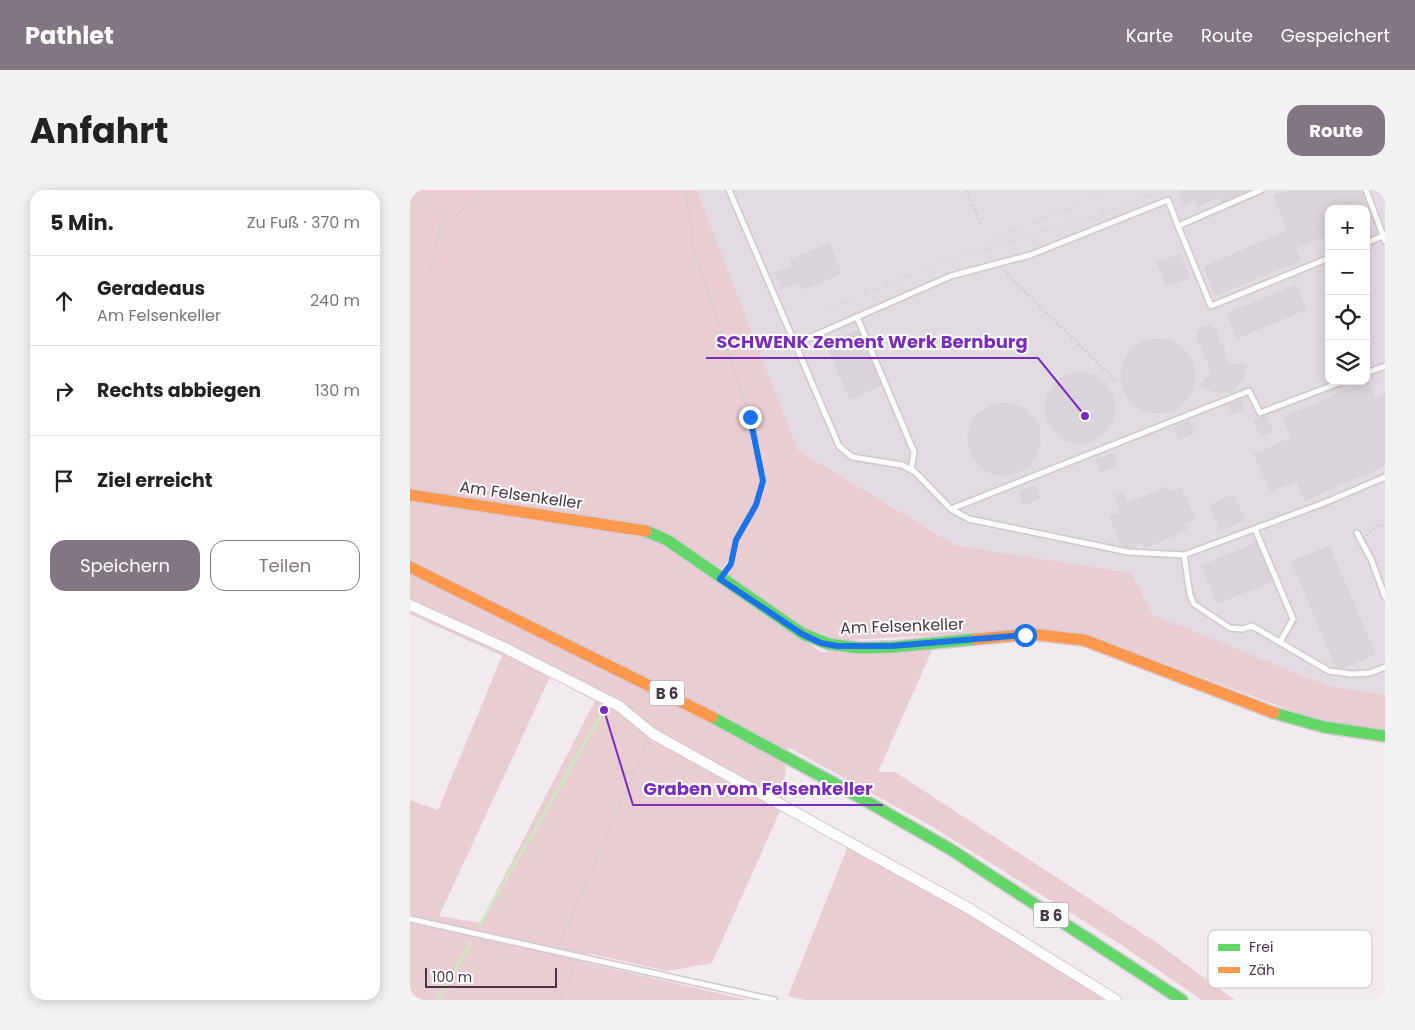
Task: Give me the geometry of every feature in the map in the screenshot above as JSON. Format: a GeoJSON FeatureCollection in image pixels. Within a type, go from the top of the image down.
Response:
{"type":"FeatureCollection","features":[{"type":"Feature","properties":{"kind":"street","name":"Am Felsenkeller"},"geometry":{"type":"LineString","coordinates":[[410,495],[643,530],[666,540],[802,634],[821,643],[837,646],[892,646],[1045,634],[1085,639],[1287,718],[1342,732],[1385,736]]}},
{"type":"Feature","properties":{"kind":"street","name":"B 6"},"geometry":{"type":"LineString","coordinates":[[410,567],[702,711],[918,830],[1182,1000]]}},
{"type":"Feature","properties":{"kind":"street"},"geometry":{"type":"LineString","coordinates":[[410,605],[505,648],[619,706],[653,734],[970,909],[1116,1000]]}},
{"type":"Feature","properties":{"kind":"lane"},"geometry":{"type":"LineString","coordinates":[[729,190],[843,452],[852,457],[902,465],[911,470],[951,509],[969,519],[1128,552],[1184,555],[1385,477]]}},
{"type":"Feature","properties":{"kind":"lane"},"geometry":{"type":"LineString","coordinates":[[1178,226],[1261,190]]}},
{"type":"Feature","properties":{"kind":"lane"},"geometry":{"type":"LineString","coordinates":[[1366,190],[1384,239],[1370,242]]}},
{"type":"Feature","properties":{"kind":"lane"},"geometry":{"type":"LineString","coordinates":[[795,344],[951,276],[1030,255],[1168,200],[1211,306],[1325,260]]}},
{"type":"Feature","properties":{"kind":"lane"},"geometry":{"type":"LineString","coordinates":[[857,317],[914,452],[911,470]]}},
{"type":"Feature","properties":{"kind":"lane"},"geometry":{"type":"LineString","coordinates":[[1370,372],[1385,366]]}},
{"type":"Feature","properties":{"kind":"lane"},"geometry":{"type":"LineString","coordinates":[[951,509],[1249,391],[1260,413],[1334,385]]}},
{"type":"Feature","properties":{"kind":"lane"},"geometry":{"type":"LineString","coordinates":[[1254,529],[1293,619],[1280,642]]}},
{"type":"Feature","properties":{"kind":"lane"},"geometry":{"type":"LineString","coordinates":[[1357,533],[1371,559],[1385,597]]}},
{"type":"Feature","properties":{"kind":"lane"},"geometry":{"type":"LineString","coordinates":[[1184,555],[1190,595],[1194,604],[1200,610],[1230,628],[1242,629],[1252,626],[1329,671],[1351,674],[1370,673],[1385,667]]}},
{"type":"Feature","properties":{"kind":"lane"},"geometry":{"type":"LineString","coordinates":[[410,919],[774,1000]]}},
{"type":"Feature","properties":{"kind":"path"},"geometry":{"type":"LineString","coordinates":[[426,282],[441,226],[489,190]]}},
{"type":"Feature","properties":{"kind":"path"},"geometry":{"type":"LineString","coordinates":[[686,190],[694,252],[750,417],[762,468],[763,481],[760,492],[736,540],[731,564],[720,579]]}},
{"type":"Feature","properties":{"kind":"path"},"geometry":{"type":"LineString","coordinates":[[966,190],[982,227]]}},
{"type":"Feature","properties":{"kind":"path"},"geometry":{"type":"LineString","coordinates":[[999,267],[1116,381]]}},
{"type":"Feature","properties":{"kind":"path"},"geometry":{"type":"LineString","coordinates":[[1361,541],[1376,526],[1385,525]]}},
{"type":"Feature","properties":{"kind":"path"},"geometry":{"type":"LineString","coordinates":[[556,952],[642,751],[653,734]]}},
{"type":"Feature","properties":{"kind":"path"},"geometry":{"type":"LineString","coordinates":[[560,1000],[579,957]]}},
{"type":"Feature","properties":{"kind":"shaded area"},"geometry":{"type":"Polygon","coordinates":[[[410,190],[697,190],[798,450],[955,545],[1131,573],[1153,615],[1328,686],[1385,695],[1385,729],[1353,727],[1295,712],[1094,637],[1064,630],[821,641],[727,576],[735,563],[729,559],[722,569],[655,528],[410,491],[410,190]]]}},
{"type":"Feature","properties":{"kind":"shaded area"},"geometry":{"type":"Polygon","coordinates":[[[697,190],[1385,190],[1385,695],[1328,687],[1153,615],[1130,573],[955,545],[798,450],[697,190]]]}},
{"type":"Feature","properties":{"kind":"shaded area"},"geometry":{"type":"Polygon","coordinates":[[[410,497],[645,534],[821,652],[933,648],[878,772],[895,772],[1154,941],[1208,980],[1208,988],[1219,988],[1235,1000],[1202,1000],[1117,942],[931,826],[788,747],[781,809],[712,963],[667,971],[587,953],[583,962],[748,1000],[410,1000],[410,800],[438,810],[502,656],[410,614],[410,497]],[[550,677],[439,916],[480,923],[595,701],[550,677]]]}},
{"type":"Feature","properties":{"kind":"shaded area"},"geometry":{"type":"Polygon","coordinates":[[[848,846],[963,908],[1080,981],[1104,1000],[805,1000],[788,996],[848,846]]]}},
{"type":"Feature","properties":{"kind":"building"},"geometry":{"type":"Polygon","coordinates":[[[1184,190],[1250,190],[1221,203],[1218,197],[1197,206],[1194,199],[1184,204],[1179,192],[1184,190]]]}},
{"type":"Feature","properties":{"kind":"building"},"geometry":{"type":"Polygon","coordinates":[[[1288,190],[1359,190],[1365,205],[1325,205],[1325,236],[1295,248],[1300,260],[1216,295],[1204,267],[1288,231],[1274,196],[1288,190]]]}},
{"type":"Feature","properties":{"kind":"building"},"geometry":{"type":"Polygon","coordinates":[[[829,244],[841,273],[803,289],[800,281],[782,288],[775,273],[793,266],[790,260],[829,244]]]}},
{"type":"Feature","properties":{"kind":"building"},"geometry":{"type":"Polygon","coordinates":[[[1180,254],[1190,277],[1167,286],[1157,263],[1180,254]]]}},
{"type":"Feature","properties":{"kind":"building"},"geometry":{"type":"Polygon","coordinates":[[[1296,285],[1306,309],[1237,338],[1227,314],[1296,285]]]}},
{"type":"Feature","properties":{"kind":"building"},"geometry":{"type":"Polygon","coordinates":[[[1203,326],[1210,326],[1216,330],[1218,341],[1224,347],[1224,356],[1231,365],[1246,365],[1243,378],[1232,392],[1214,392],[1201,384],[1211,374],[1209,362],[1197,339],[1198,332],[1203,326]]]}},
{"type":"Feature","properties":{"kind":"building"},"geometry":{"type":"Polygon","coordinates":[[[858,330],[881,385],[850,399],[826,344],[858,330]]]}},
{"type":"Feature","properties":{"kind":"building"},"geometry":{"type":"Polygon","coordinates":[[[1158,339],[1172,342],[1184,350],[1192,362],[1195,376],[1192,390],[1184,402],[1172,410],[1158,413],[1144,410],[1132,402],[1124,390],[1121,376],[1124,362],[1132,350],[1144,342],[1158,339]]]}},
{"type":"Feature","properties":{"kind":"building"},"geometry":{"type":"Polygon","coordinates":[[[1087,373],[1100,379],[1109,388],[1113,394],[1115,408],[1113,422],[1105,433],[1094,441],[1073,443],[1066,441],[1055,433],[1047,422],[1045,401],[1047,394],[1055,383],[1066,375],[1087,373]]]}},
{"type":"Feature","properties":{"kind":"building"},"geometry":{"type":"Polygon","coordinates":[[[1359,385],[1370,385],[1375,398],[1385,393],[1385,465],[1305,500],[1296,480],[1271,491],[1254,454],[1292,438],[1283,418],[1359,385]]]}},
{"type":"Feature","properties":{"kind":"building"},"geometry":{"type":"Polygon","coordinates":[[[1240,400],[1244,409],[1233,414],[1229,404],[1240,400]]]}},
{"type":"Feature","properties":{"kind":"building"},"geometry":{"type":"Polygon","coordinates":[[[1001,403],[1013,404],[1025,409],[1039,424],[1040,444],[1036,456],[1029,466],[1018,472],[1006,475],[993,474],[982,468],[974,459],[969,447],[968,435],[971,423],[979,413],[989,406],[1001,403]]]}},
{"type":"Feature","properties":{"kind":"building"},"geometry":{"type":"Polygon","coordinates":[[[1266,416],[1273,431],[1261,436],[1254,421],[1266,416]]]}},
{"type":"Feature","properties":{"kind":"building"},"geometry":{"type":"Polygon","coordinates":[[[1189,421],[1194,433],[1179,439],[1174,428],[1189,421]]]}},
{"type":"Feature","properties":{"kind":"building"},"geometry":{"type":"Polygon","coordinates":[[[1112,454],[1117,465],[1101,472],[1096,460],[1112,454]]]}},
{"type":"Feature","properties":{"kind":"building"},"geometry":{"type":"Polygon","coordinates":[[[1035,486],[1040,498],[1024,505],[1019,493],[1035,486]]]}},
{"type":"Feature","properties":{"kind":"building"},"geometry":{"type":"Polygon","coordinates":[[[1167,487],[1169,493],[1181,488],[1195,519],[1183,524],[1186,530],[1144,548],[1142,543],[1130,548],[1122,546],[1110,517],[1121,513],[1115,496],[1123,494],[1127,504],[1167,487]]]}},
{"type":"Feature","properties":{"kind":"building"},"geometry":{"type":"Polygon","coordinates":[[[1234,495],[1244,520],[1220,530],[1210,505],[1234,495]]]}},
{"type":"Feature","properties":{"kind":"building"},"geometry":{"type":"Polygon","coordinates":[[[1256,543],[1272,581],[1218,603],[1202,566],[1256,543]]]}},
{"type":"Feature","properties":{"kind":"building"},"geometry":{"type":"Polygon","coordinates":[[[1329,546],[1375,654],[1342,668],[1337,668],[1292,562],[1329,546]]]}},
{"type":"Feature","properties":{"kind":"waterway"},"geometry":{"type":"LineString","coordinates":[[479,926],[604,710]]}},
{"type":"Feature","properties":{"kind":"waterway"},"geometry":{"type":"LineString","coordinates":[[438,1000],[471,942]]}},
{"type":"Feature","properties":{"kind":"railway"},"geometry":{"type":"LineString","coordinates":[[987,242],[1112,190]]}},
{"type":"Feature","properties":{"kind":"railway"},"geometry":{"type":"LineString","coordinates":[[829,309],[938,264],[1102,214],[1162,190]]}},
{"type":"Feature","properties":{"kind":"traffic: fast"},"geometry":{"type":"LineString","coordinates":[[646,531],[667,540],[803,634],[829,644],[860,648],[893,647],[976,639]]}},
{"type":"Feature","properties":{"kind":"traffic: fast"},"geometry":{"type":"LineString","coordinates":[[1274,713],[1324,727],[1385,736]]}},
{"type":"Feature","properties":{"kind":"traffic: fast"},"geometry":{"type":"LineString","coordinates":[[712,717],[854,794],[950,849],[1182,1000]]}},
{"type":"Feature","properties":{"kind":"traffic: slow"},"geometry":{"type":"LineString","coordinates":[[410,495],[646,531]]}},
{"type":"Feature","properties":{"kind":"traffic: slow"},"geometry":{"type":"LineString","coordinates":[[410,567],[712,717]]}},
{"type":"Feature","properties":{"kind":"traffic: slow"},"geometry":{"type":"LineString","coordinates":[[976,639],[1031,634],[1084,640],[1274,713]]}},
{"type":"Feature","properties":{"kind":"place","name":"SCHWENK Zement Werk Bernburg"},"geometry":{"type":"Point","coordinates":[1085,416]}},
{"type":"Feature","properties":{"kind":"place","name":"Graben vom Felsenkeller"},"geometry":{"type":"Point","coordinates":[604,710]}},
{"type":"Feature","properties":{"kind":"route"},"geometry":{"type":"LineString","coordinates":[[750,417],[762,468],[763,481],[756,505],[736,540],[731,564],[720,579],[802,634],[821,643],[837,646],[892,646],[1025,635]]}}]}
